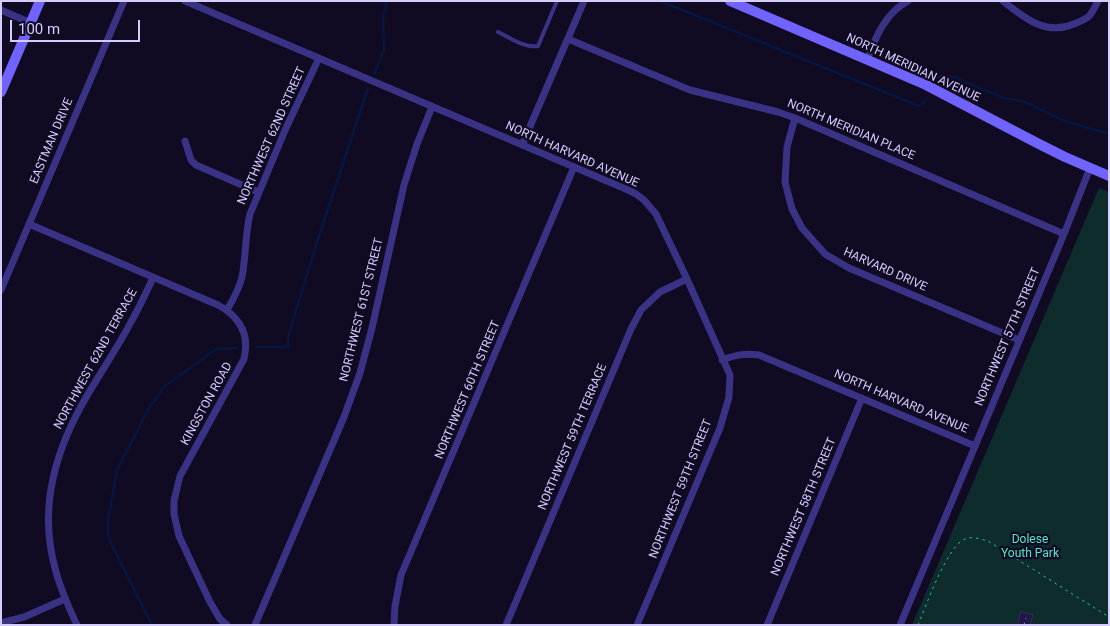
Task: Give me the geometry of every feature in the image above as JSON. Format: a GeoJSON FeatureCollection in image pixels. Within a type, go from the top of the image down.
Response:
{"type":"FeatureCollection","features":[{"type":"Feature","properties":{"kind":"main road"},"geometry":{"type":"LineString","coordinates":[[1,92],[40,1]]}},
{"type":"Feature","properties":{"kind":"main road","name":"NORTH MERIDIAN AVENUE"},"geometry":{"type":"LineString","coordinates":[[730,1],[926,85],[1037,143],[1109,176]]}},
{"type":"Feature","properties":{"kind":"street","name":"EASTMAN DRIVE"},"geometry":{"type":"LineString","coordinates":[[2,288],[124,1]]}},
{"type":"Feature","properties":{"kind":"street","name":"NORTH HARVARD AVENUE"},"geometry":{"type":"LineString","coordinates":[[185,1],[636,194],[656,214],[722,360],[746,353],[759,355],[975,446]]}},
{"type":"Feature","properties":{"kind":"street"},"geometry":{"type":"LineString","coordinates":[[522,145],[584,1]]}},
{"type":"Feature","properties":{"kind":"street"},"geometry":{"type":"LineString","coordinates":[[1003,1],[1021,16],[1044,28],[1065,28],[1090,18],[1098,1]]}},
{"type":"Feature","properties":{"kind":"street"},"geometry":{"type":"LineString","coordinates":[[867,60],[875,39],[889,17],[905,2]]}},
{"type":"Feature","properties":{"kind":"street"},"geometry":{"type":"LineString","coordinates":[[1,10],[31,23]]}},
{"type":"Feature","properties":{"kind":"street","name":"NORTH MERIDIAN PLACE"},"geometry":{"type":"LineString","coordinates":[[568,39],[690,90],[795,118],[1064,234]]}},
{"type":"Feature","properties":{"kind":"street","name":"NORTHWEST 62ND STREET"},"geometry":{"type":"LineString","coordinates":[[227,310],[242,278],[250,214],[318,58]]}},
{"type":"Feature","properties":{"kind":"street","name":"NORTHWEST 61ST STREET"},"geometry":{"type":"LineString","coordinates":[[255,625],[358,380],[408,170],[432,107]]}},
{"type":"Feature","properties":{"kind":"street","name":"HARVARD DRIVE"},"geometry":{"type":"LineString","coordinates":[[795,118],[787,147],[785,182],[792,210],[802,228],[825,254],[849,268],[1019,340]]}},
{"type":"Feature","properties":{"kind":"street"},"geometry":{"type":"LineString","coordinates":[[185,141],[191,160],[196,165],[258,192]]}},
{"type":"Feature","properties":{"kind":"street","name":"NORTHWEST 60TH STREET"},"geometry":{"type":"LineString","coordinates":[[394,625],[395,606],[401,575],[574,167]]}},
{"type":"Feature","properties":{"kind":"street","name":"NORTHWEST 57TH STREET"},"geometry":{"type":"LineString","coordinates":[[900,625],[1090,168]]}},
{"type":"Feature","properties":{"kind":"street","name":"KINGSTON ROAD"},"geometry":{"type":"LineString","coordinates":[[29,224],[227,310],[238,321],[245,335],[244,358],[180,476],[174,501],[174,514],[179,536],[210,602],[226,625]]}},
{"type":"Feature","properties":{"kind":"street","name":"NORTHWEST 62ND TERRACE"},"geometry":{"type":"LineString","coordinates":[[77,625],[65,599],[54,566],[48,514],[52,478],[57,459],[73,422],[130,324],[153,278]]}},
{"type":"Feature","properties":{"kind":"street","name":"NORTHWEST 59TH TERRACE"},"geometry":{"type":"LineString","coordinates":[[506,625],[631,329],[641,310],[660,292],[687,280]]}},
{"type":"Feature","properties":{"kind":"street","name":"NORTHWEST 59TH STREET"},"geometry":{"type":"LineString","coordinates":[[637,625],[720,428],[729,397],[730,375],[722,360]]}},
{"type":"Feature","properties":{"kind":"street","name":"NORTHWEST 58TH STREET"},"geometry":{"type":"LineString","coordinates":[[767,625],[862,398]]}},
{"type":"Feature","properties":{"kind":"street"},"geometry":{"type":"LineString","coordinates":[[1,624],[24,617],[65,599]]}},
{"type":"Feature","properties":{"kind":"lane"},"geometry":{"type":"LineString","coordinates":[[498,32],[522,44],[533,47],[538,46],[557,1]]}},
{"type":"Feature","properties":{"kind":"path"},"geometry":{"type":"LineString","coordinates":[[918,625],[947,557],[956,545],[965,538],[977,538],[988,541],[1109,617]]}},
{"type":"Feature","properties":{"kind":"path"},"geometry":{"type":"LineString","coordinates":[[1024,625],[1026,618]]}},
{"type":"Feature","properties":{"kind":"green space","name":"Dolese Youth Park"},"geometry":{"type":"Polygon","coordinates":[[[1099,188],[1109,192],[1109,625],[912,625],[1099,188]]]}},
{"type":"Feature","properties":{"kind":"building"},"geometry":{"type":"Polygon","coordinates":[[[1021,612],[1033,615],[1030,625],[1018,625],[1021,612]]]}},
{"type":"Feature","properties":{"kind":"waterway"},"geometry":{"type":"LineString","coordinates":[[374,74],[384,50],[383,17],[387,1]]}},
{"type":"Feature","properties":{"kind":"waterway"},"geometry":{"type":"LineString","coordinates":[[660,1],[919,106],[927,99]]}},
{"type":"Feature","properties":{"kind":"waterway"},"geometry":{"type":"LineString","coordinates":[[937,80],[940,76],[955,77],[1003,98],[1023,101],[1065,121],[1109,134]]}},
{"type":"Feature","properties":{"kind":"waterway"},"geometry":{"type":"LineString","coordinates":[[256,347],[288,347],[290,330],[317,242],[368,88]]}},
{"type":"Feature","properties":{"kind":"waterway"},"geometry":{"type":"LineString","coordinates":[[152,625],[108,534],[108,520],[117,470],[149,408],[164,387],[216,349],[237,348]]}}]}
